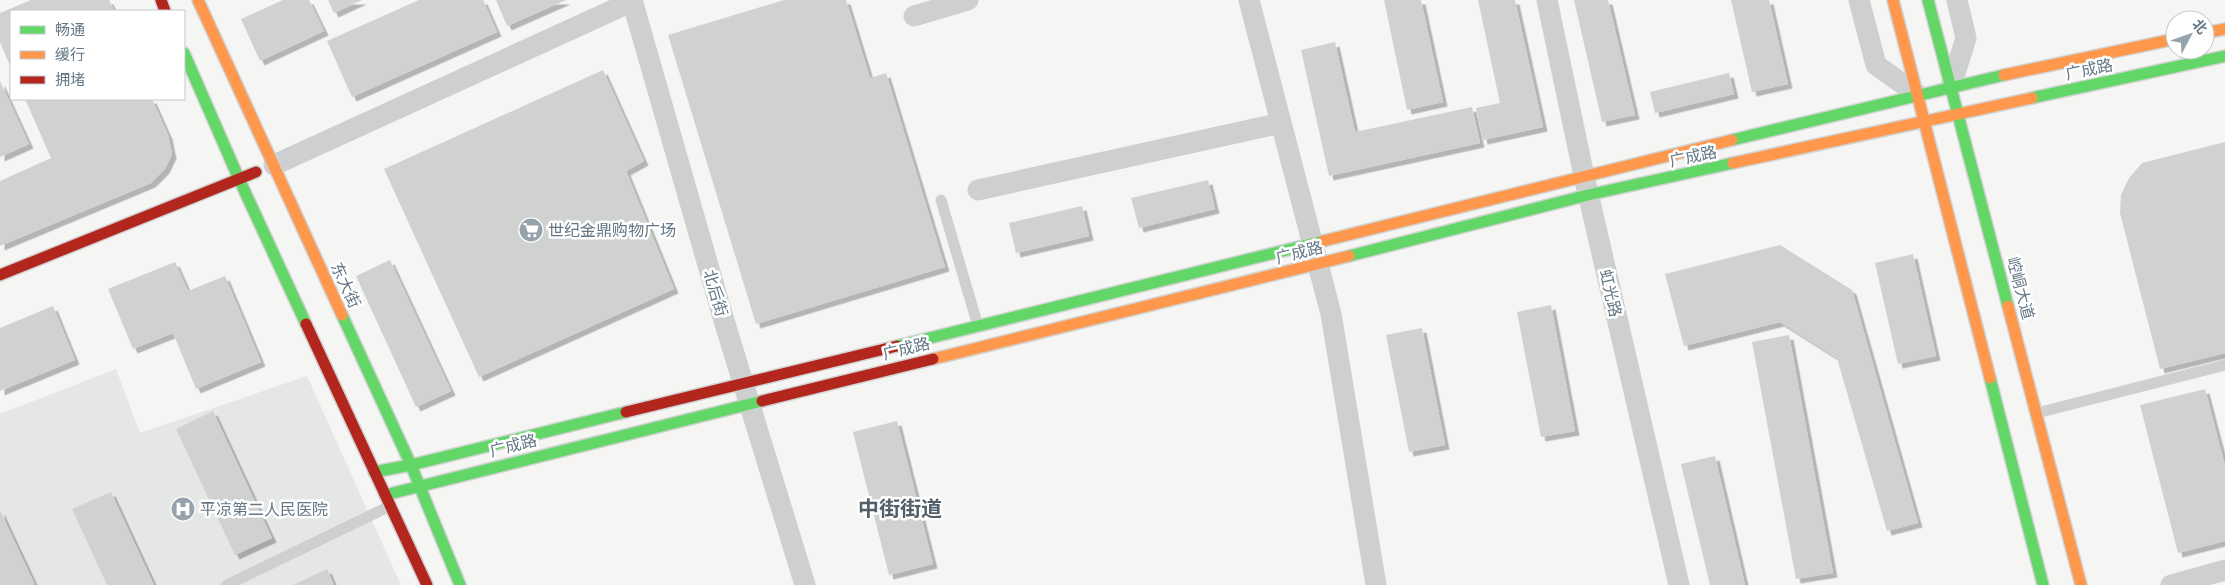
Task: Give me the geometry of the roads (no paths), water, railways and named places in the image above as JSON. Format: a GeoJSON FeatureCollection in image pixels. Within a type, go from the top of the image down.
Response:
{"type":"FeatureCollection","features":[{"type":"Feature","properties":{"kind":"main road","name":"东大街"},"geometry":{"type":"LineString","coordinates":[[198,0],[411,465],[460,585]]}},
{"type":"Feature","properties":{"kind":"main road"},"geometry":{"type":"LineString","coordinates":[[1893,0],[2043,585]]}},
{"type":"Feature","properties":{"kind":"main road","name":"崆峒大道"},"geometry":{"type":"LineString","coordinates":[[1928,0],[2081,585]]}},
{"type":"Feature","properties":{"kind":"main road","name":"广成路"},"geometry":{"type":"LineString","coordinates":[[374,472],[746,393],[1318,264],[1586,186],[1917,94],[2165,41]]}},
{"type":"Feature","properties":{"kind":"main road"},"geometry":{"type":"LineString","coordinates":[[185,55],[239,179],[427,585]]}},
{"type":"Feature","properties":{"kind":"main road","name":"广成路"},"geometry":{"type":"LineString","coordinates":[[388,501],[419,485],[978,326],[1312,243],[1586,186],[1959,115],[2225,56]]}},
{"type":"Feature","properties":{"kind":"main road"},"geometry":{"type":"LineString","coordinates":[[0,275],[274,165]]}},
{"type":"Feature","properties":{"kind":"street"},"geometry":{"type":"LineString","coordinates":[[914,16],[968,0]]}},
{"type":"Feature","properties":{"kind":"street"},"geometry":{"type":"LineString","coordinates":[[1249,0],[1331,314],[1376,585]]}},
{"type":"Feature","properties":{"kind":"street","name":"虹光路"},"geometry":{"type":"LineString","coordinates":[[1547,0],[1586,186],[1679,585]]}},
{"type":"Feature","properties":{"kind":"street"},"geometry":{"type":"LineString","coordinates":[[1859,0],[1876,64],[1917,94]]}},
{"type":"Feature","properties":{"kind":"street"},"geometry":{"type":"LineString","coordinates":[[1951,86],[1966,38],[1957,0]]}},
{"type":"Feature","properties":{"kind":"street"},"geometry":{"type":"LineString","coordinates":[[274,165],[633,1]]}},
{"type":"Feature","properties":{"kind":"street","name":"北后街"},"geometry":{"type":"LineString","coordinates":[[633,1],[746,393],[805,585]]}},
{"type":"Feature","properties":{"kind":"street"},"geometry":{"type":"LineString","coordinates":[[978,190],[1281,123]]}},
{"type":"Feature","properties":{"kind":"street"},"geometry":{"type":"LineString","coordinates":[[2171,585],[2225,570]]}},
{"type":"Feature","properties":{"kind":"lane"},"geometry":{"type":"LineString","coordinates":[[941,200],[978,326]]}},
{"type":"Feature","properties":{"kind":"lane"},"geometry":{"type":"LineString","coordinates":[[2036,413],[2225,365]]}},
{"type":"Feature","properties":{"kind":"lane"},"geometry":{"type":"LineString","coordinates":[[227,585],[388,501]]}},
{"type":"Feature","properties":{"kind":"place","name":"世纪金鼎购物广场"},"geometry":{"type":"Point","coordinates":[531,230]}},
{"type":"Feature","properties":{"kind":"place","name":"平凉第二人民医院"},"geometry":{"type":"Point","coordinates":[183,509]}},
{"type":"Feature","properties":{"kind":"district","name":"中街街道"},"geometry":{"type":"Point","coordinates":[900,509]}}]}
